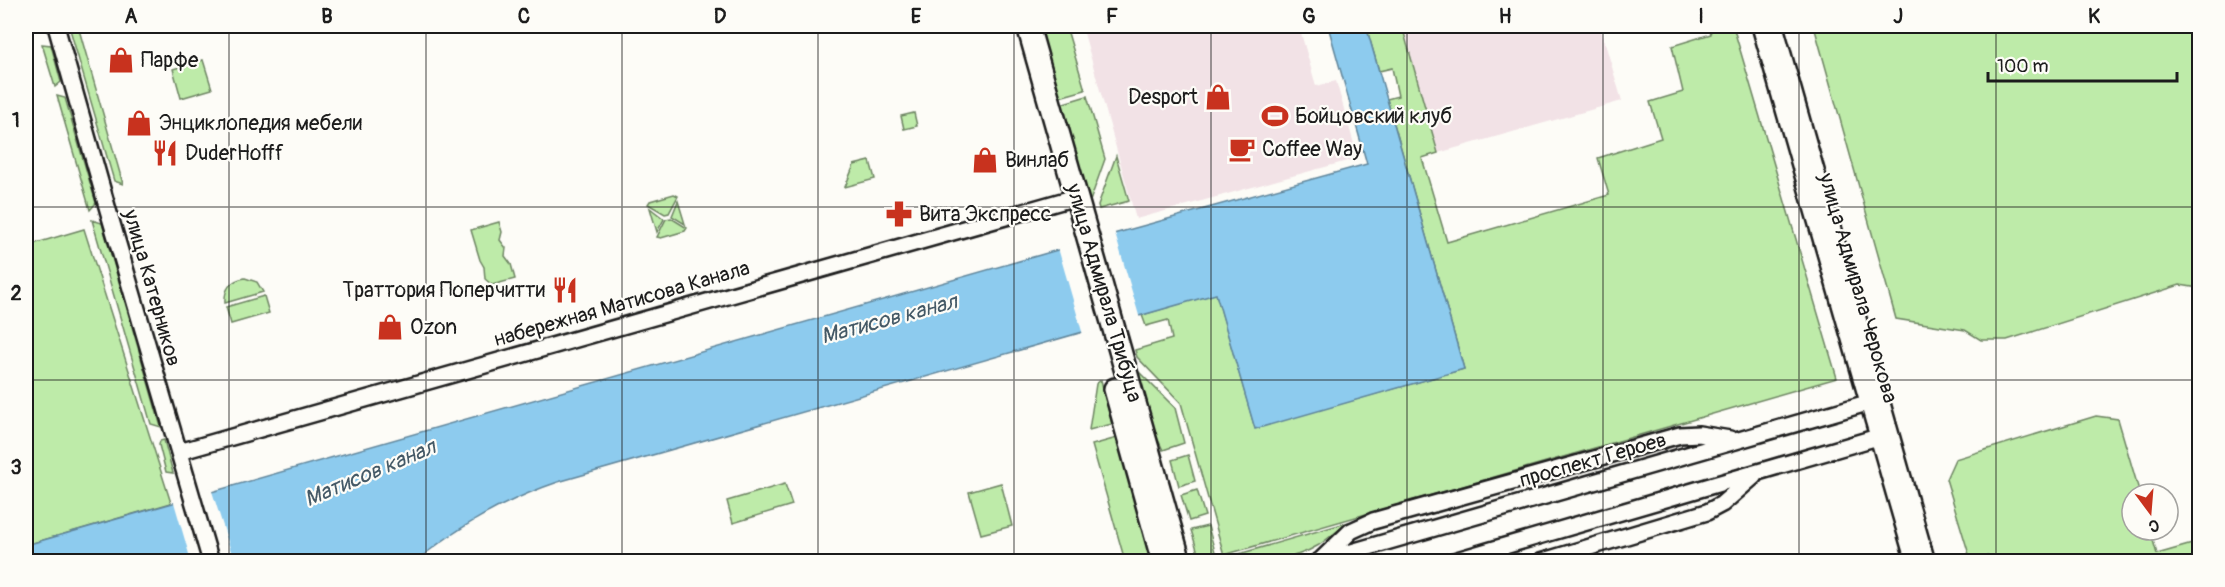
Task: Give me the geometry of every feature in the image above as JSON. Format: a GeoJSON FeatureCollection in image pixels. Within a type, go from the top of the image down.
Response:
{"type":"FeatureCollection","features":[{"type":"Feature","properties":{"kind":"street","name":"улица Катерников"},"geometry":{"type":"LineString","coordinates":[[56,26],[211,561]]}},
{"type":"Feature","properties":{"kind":"street","name":"улица Адмирала Трибуца"},"geometry":{"type":"LineString","coordinates":[[1013,26],[1080,234],[1163,561]]}},
{"type":"Feature","properties":{"kind":"street","name":"улица Адмирала Трибуца"},"geometry":{"type":"LineString","coordinates":[[1028,26],[1070,199]]}},
{"type":"Feature","properties":{"kind":"street","name":"улица Адмирала Черокова"},"geometry":{"type":"LineString","coordinates":[[1760,26],[1875,400]]}},
{"type":"Feature","properties":{"kind":"street","name":"улица Адмирала Черокова"},"geometry":{"type":"LineString","coordinates":[[1775,26],[1875,400],[1927,561]]}},
{"type":"Feature","properties":{"kind":"street","name":"набережная Матисова Канала"},"geometry":{"type":"LineString","coordinates":[[178,452],[1070,199]]}},
{"type":"Feature","properties":{"kind":"street","name":"улица Адмирала Трибуца"},"geometry":{"type":"LineString","coordinates":[[1107,334],[1180,561]]}},
{"type":"Feature","properties":{"kind":"street","name":"проспект Героев"},"geometry":{"type":"LineString","coordinates":[[1319,561],[1875,400]]}},
{"type":"Feature","properties":{"kind":"street"},"geometry":{"type":"LineString","coordinates":[[1319,561],[1351,531],[1372,521],[1680,435],[1699,434],[1736,440]]}},
{"type":"Feature","properties":{"kind":"street","name":"улица Адмирала Черокова"},"geometry":{"type":"LineString","coordinates":[[1885,435],[1914,561]]}},
{"type":"Feature","properties":{"kind":"street"},"geometry":{"type":"LineString","coordinates":[[1450,561],[1885,435]]}},
{"type":"Feature","properties":{"kind":"street"},"geometry":{"type":"LineString","coordinates":[[1540,561],[1707,512],[1722,504],[1759,472]]}},
{"type":"Feature","properties":{"kind":"shaded area"},"geometry":{"type":"Polygon","coordinates":[[[1082,26],[1299,26],[1316,86],[1336,81],[1358,158],[1136,219],[1082,26]]]}},
{"type":"Feature","properties":{"kind":"shaded area"},"geometry":{"type":"Polygon","coordinates":[[[1402,26],[1600,26],[1622,101],[1438,153],[1402,26]]]}},
{"type":"Feature","properties":{"kind":"green space"},"geometry":{"type":"Polygon","coordinates":[[[69,26],[78,26],[123,184],[114,181],[69,26]]]}},
{"type":"Feature","properties":{"kind":"green space"},"geometry":{"type":"Polygon","coordinates":[[[1034,26],[1066,26],[1085,90],[1056,98],[1034,26]]]}},
{"type":"Feature","properties":{"kind":"green space"},"geometry":{"type":"Polygon","coordinates":[[[1366,26],[1402,26],[1438,153],[1422,158],[1447,242],[1609,195],[1598,158],[1661,138],[1650,102],[1683,92],[1672,46],[1711,34],[1709,26],[1733,26],[1837,378],[1224,555],[1181,403],[1137,357],[1135,350],[1172,339],[1168,320],[1146,326],[1142,315],[1216,293],[1255,428],[1464,369],[1387,99],[1398,96],[1392,68],[1379,71],[1366,26]]]}},
{"type":"Feature","properties":{"kind":"green space"},"geometry":{"type":"Polygon","coordinates":[[[1814,26],[2199,26],[2199,288],[2180,285],[2007,340],[1981,340],[1965,330],[1896,319],[1814,26]]]}},
{"type":"Feature","properties":{"kind":"green space"},"geometry":{"type":"Polygon","coordinates":[[[42,44],[51,45],[61,82],[55,87],[42,44]]]}},
{"type":"Feature","properties":{"kind":"green space"},"geometry":{"type":"Polygon","coordinates":[[[203,60],[212,89],[181,98],[173,69],[203,60]]]}},
{"type":"Feature","properties":{"kind":"green space"},"geometry":{"type":"Polygon","coordinates":[[[57,96],[65,98],[96,203],[90,210],[57,96]]]}},
{"type":"Feature","properties":{"kind":"green space"},"geometry":{"type":"Polygon","coordinates":[[[1087,96],[1105,159],[1089,204],[1057,105],[1087,96]]]}},
{"type":"Feature","properties":{"kind":"green space"},"geometry":{"type":"Polygon","coordinates":[[[914,113],[917,126],[904,129],[901,116],[914,113]]]}},
{"type":"Feature","properties":{"kind":"green space"},"geometry":{"type":"Polygon","coordinates":[[[1116,156],[1129,201],[1099,209],[1098,205],[1116,156]]]}},
{"type":"Feature","properties":{"kind":"green space"},"geometry":{"type":"Polygon","coordinates":[[[870,161],[875,179],[845,187],[854,165],[870,161]]]}},
{"type":"Feature","properties":{"kind":"green space"},"geometry":{"type":"Polygon","coordinates":[[[674,194],[678,196],[669,213],[665,214],[648,204],[650,201],[674,194]]]}},
{"type":"Feature","properties":{"kind":"green space"},"geometry":{"type":"Polygon","coordinates":[[[678,201],[685,224],[672,216],[678,201]]]}},
{"type":"Feature","properties":{"kind":"green space"},"geometry":{"type":"Polygon","coordinates":[[[650,208],[664,219],[657,232],[650,208]]]}},
{"type":"Feature","properties":{"kind":"green space"},"geometry":{"type":"Polygon","coordinates":[[[671,218],[687,228],[685,231],[661,238],[657,237],[666,219],[671,218]]]}},
{"type":"Feature","properties":{"kind":"green space"},"geometry":{"type":"Polygon","coordinates":[[[92,220],[102,223],[161,427],[151,424],[92,220]]]}},
{"type":"Feature","properties":{"kind":"green space"},"geometry":{"type":"Polygon","coordinates":[[[499,222],[502,232],[500,240],[506,248],[505,256],[511,264],[515,279],[492,285],[485,279],[484,267],[471,230],[499,222]]]}},
{"type":"Feature","properties":{"kind":"green space"},"geometry":{"type":"Polygon","coordinates":[[[84,229],[171,503],[26,545],[26,246],[84,229]]]}},
{"type":"Feature","properties":{"kind":"green space"},"geometry":{"type":"Polygon","coordinates":[[[245,278],[257,282],[263,292],[225,303],[229,286],[245,278]]]}},
{"type":"Feature","properties":{"kind":"green space"},"geometry":{"type":"Polygon","coordinates":[[[264,296],[269,313],[231,324],[226,307],[264,296]]]}},
{"type":"Feature","properties":{"kind":"green space"},"geometry":{"type":"Polygon","coordinates":[[[1135,368],[1175,408],[1184,443],[1163,450],[1148,419],[1135,368]]]}},
{"type":"Feature","properties":{"kind":"green space"},"geometry":{"type":"Polygon","coordinates":[[[1101,380],[1112,424],[1089,430],[1096,384],[1101,380]]]}},
{"type":"Feature","properties":{"kind":"green space"},"geometry":{"type":"Polygon","coordinates":[[[2096,416],[2118,419],[2136,482],[2120,482],[2120,542],[2154,542],[2157,554],[2199,542],[2199,561],[1971,561],[1946,479],[1955,459],[2096,416]]]}},
{"type":"Feature","properties":{"kind":"green space"},"geometry":{"type":"Polygon","coordinates":[[[1117,438],[1153,561],[1125,561],[1092,445],[1117,438]]]}},
{"type":"Feature","properties":{"kind":"green space"},"geometry":{"type":"Polygon","coordinates":[[[164,440],[173,473],[166,472],[159,445],[160,441],[164,440]]]}},
{"type":"Feature","properties":{"kind":"green space"},"geometry":{"type":"Polygon","coordinates":[[[1188,455],[1195,481],[1179,486],[1172,460],[1188,455]]]}},
{"type":"Feature","properties":{"kind":"green space"},"geometry":{"type":"Polygon","coordinates":[[[1001,483],[1012,526],[981,534],[969,492],[1001,483]]]}},
{"type":"Feature","properties":{"kind":"green space"},"geometry":{"type":"Polygon","coordinates":[[[785,484],[792,505],[733,523],[727,501],[785,484]]]}},
{"type":"Feature","properties":{"kind":"green space"},"geometry":{"type":"Polygon","coordinates":[[[1197,490],[1205,516],[1189,521],[1181,495],[1197,490]]]}},
{"type":"Feature","properties":{"kind":"green space"},"geometry":{"type":"Polygon","coordinates":[[[1349,522],[1319,545],[1295,556],[1245,562],[1220,561],[1222,559],[1349,522]]]}},
{"type":"Feature","properties":{"kind":"green space"},"geometry":{"type":"Polygon","coordinates":[[[1208,526],[1215,552],[1199,556],[1191,530],[1208,526]]]}},
{"type":"Feature","properties":{"kind":"water","name":"Матисов канал"},"geometry":{"type":"Polygon","coordinates":[[[1328,26],[1366,26],[1464,369],[1255,429],[1216,294],[558,482],[483,515],[449,536],[416,561],[26,562],[26,545],[1117,233],[1367,164],[1328,26]]]}},
{"type":"Feature","properties":{"kind":"pier"},"geometry":{"type":"Polygon","coordinates":[[[1114,230],[1140,319],[1083,335],[1058,248],[1114,230]]]}},
{"type":"Feature","properties":{"kind":"pier"},"geometry":{"type":"Polygon","coordinates":[[[211,488],[234,561],[191,561],[173,499],[211,488]]]}},
{"type":"Feature","properties":{"kind":"waterway"},"geometry":{"type":"LineString","coordinates":[[1988,557],[1989,562]]}},
{"type":"Feature","properties":{"kind":"place","name":"Парфе"},"geometry":{"type":"Point","coordinates":[121,60]}},
{"type":"Feature","properties":{"kind":"place","name":"Desport"},"geometry":{"type":"Point","coordinates":[1218,97]}},
{"type":"Feature","properties":{"kind":"place","name":"Бойцовский клуб"},"geometry":{"type":"Point","coordinates":[1275,116]}},
{"type":"Feature","properties":{"kind":"place","name":"Энциклопедия мебели"},"geometry":{"type":"Point","coordinates":[139,123]}},
{"type":"Feature","properties":{"kind":"place","name":"Coffee Way"},"geometry":{"type":"Point","coordinates":[1242,149]}},
{"type":"Feature","properties":{"kind":"place","name":"DuderHofff"},"geometry":{"type":"Point","coordinates":[165,153]}},
{"type":"Feature","properties":{"kind":"place","name":"Винлаб"},"geometry":{"type":"Point","coordinates":[985,160]}},
{"type":"Feature","properties":{"kind":"place","name":"Вита Экспресс"},"geometry":{"type":"Point","coordinates":[899,214]}},
{"type":"Feature","properties":{"kind":"place","name":"Траттория Поперчитти"},"geometry":{"type":"Point","coordinates":[565,290]}},
{"type":"Feature","properties":{"kind":"place","name":"Ozon"},"geometry":{"type":"Point","coordinates":[390,327]}}]}
